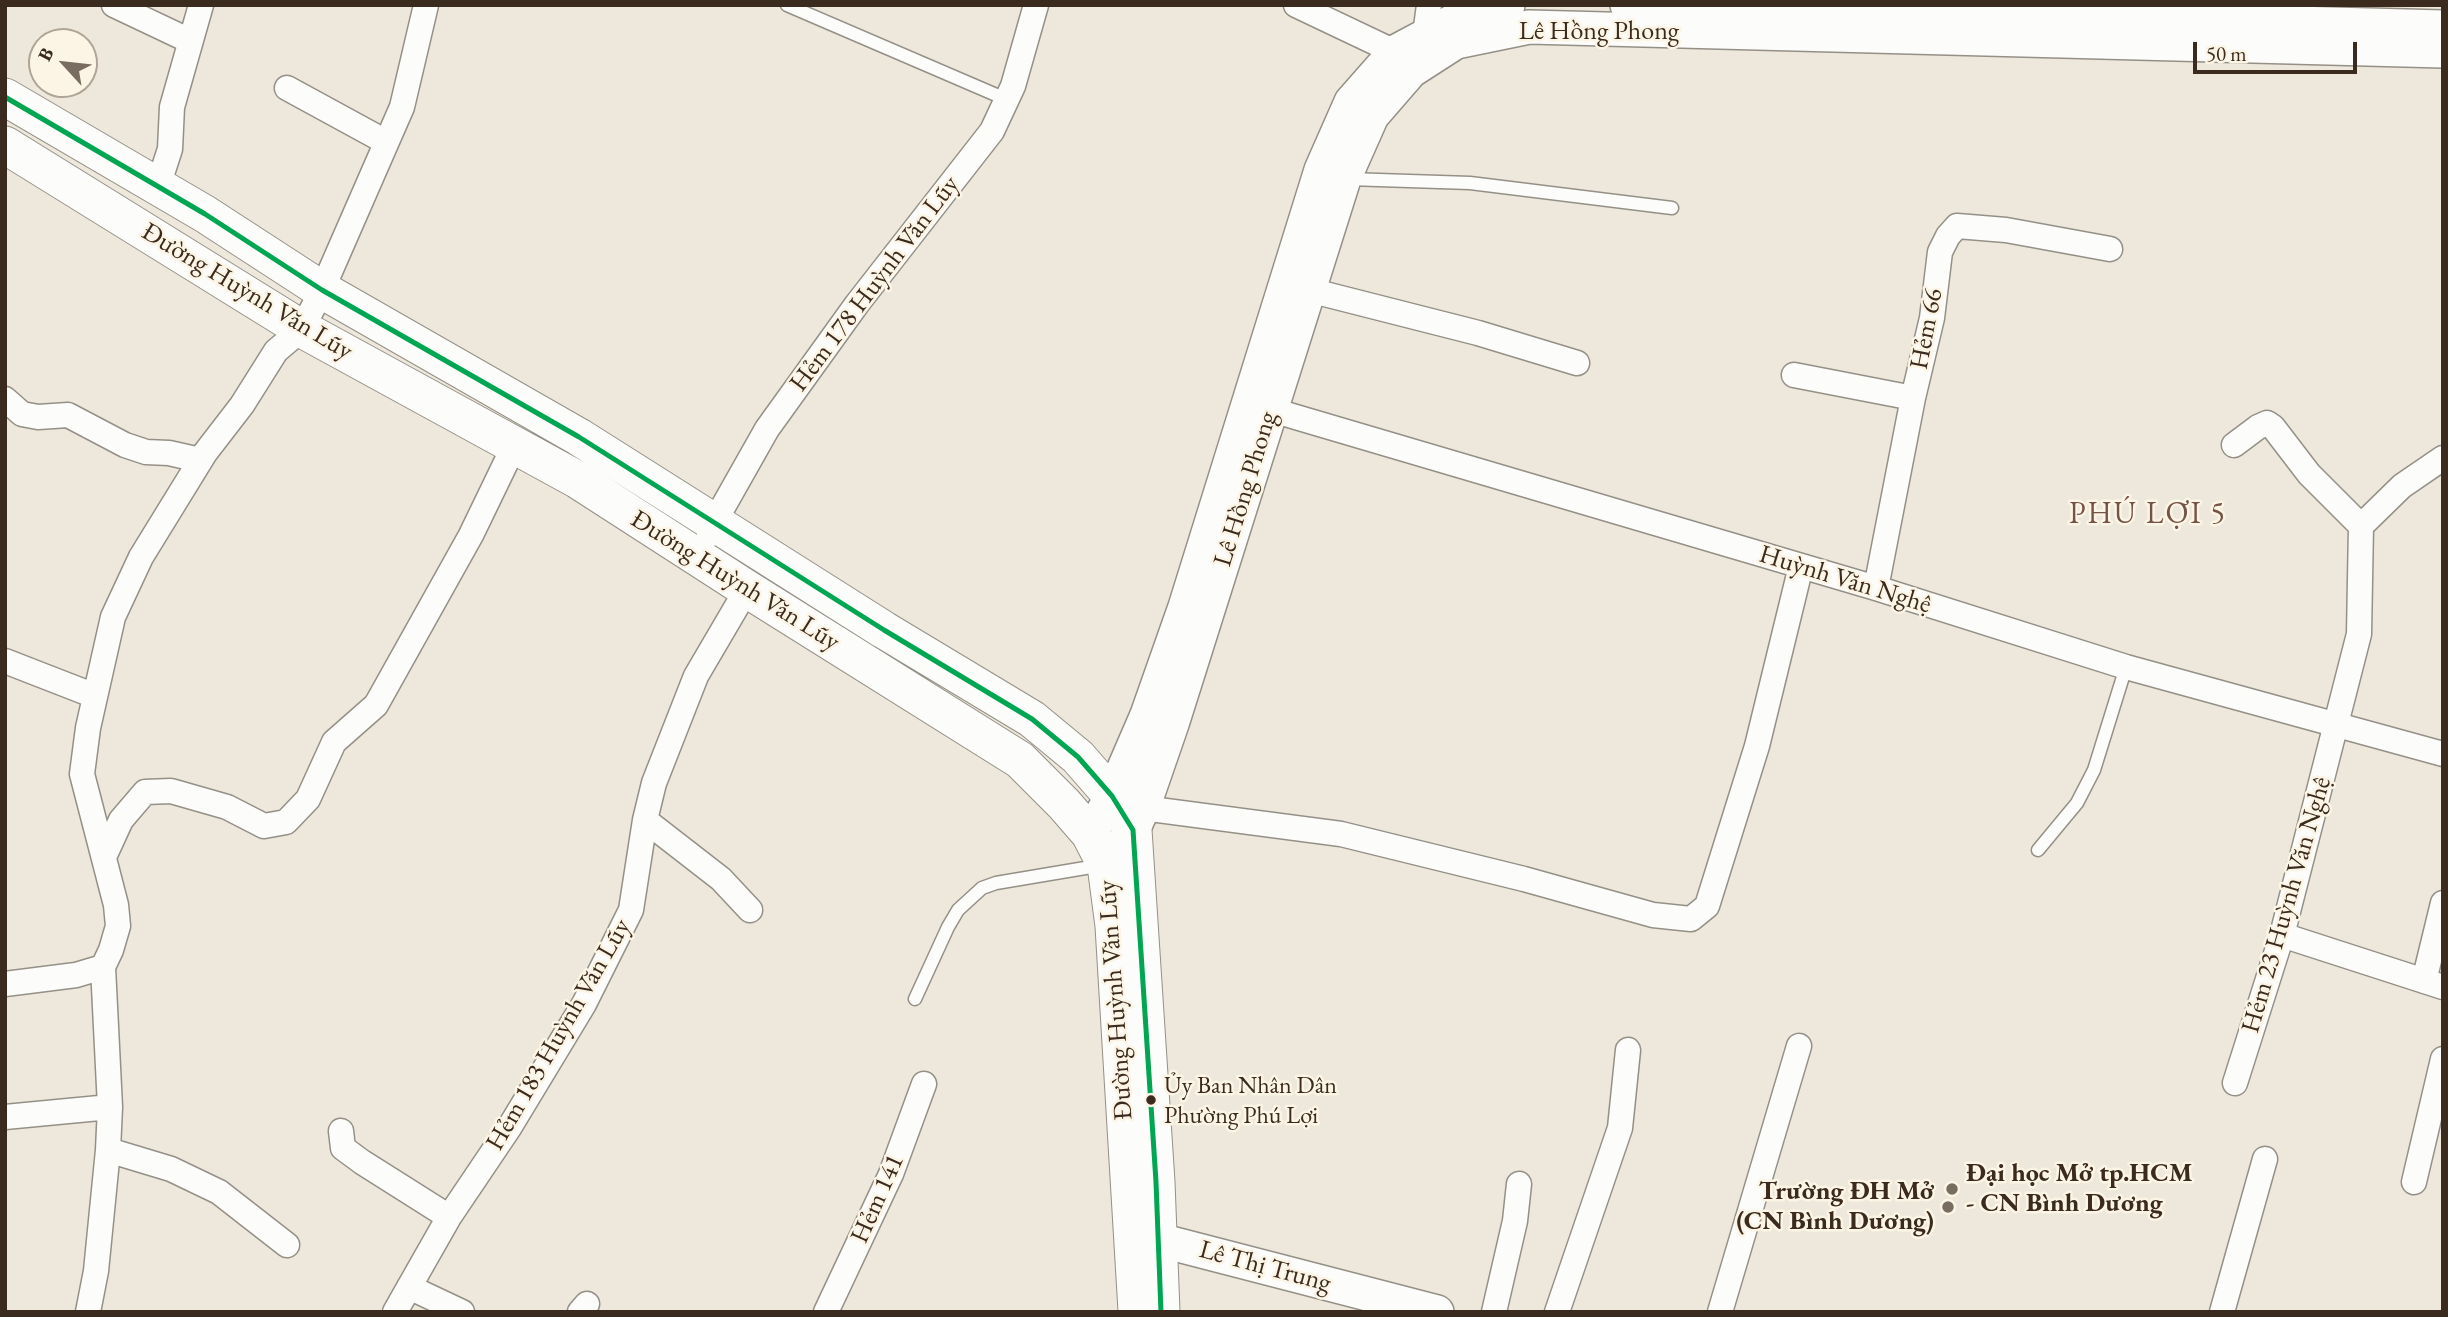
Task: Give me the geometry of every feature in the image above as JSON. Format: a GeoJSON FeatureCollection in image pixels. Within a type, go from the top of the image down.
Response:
{"type":"FeatureCollection","features":[{"type":"Feature","properties":{"kind":"main road"},"geometry":{"type":"LineString","coordinates":[[5,97],[158,186],[322,290],[579,437],[884,630],[1032,719],[1078,757],[1129,811],[1141,932],[1146,1240],[1137,1312]]}},
{"type":"Feature","properties":{"kind":"main road","name":"Đường Huỳnh Văn Lũy"},"geometry":{"type":"LineString","coordinates":[[5,145],[302,329],[578,480],[1020,760],[1098,849],[1114,926],[1146,1240]]}},
{"type":"Feature","properties":{"kind":"main road"},"geometry":{"type":"LineString","coordinates":[[1146,1240],[1161,1312]]}},
{"type":"Feature","properties":{"kind":"street"},"geometry":{"type":"LineString","coordinates":[[114,5],[190,41]]}},
{"type":"Feature","properties":{"kind":"street"},"geometry":{"type":"LineString","coordinates":[[158,186],[170,149],[172,107],[201,5]]}},
{"type":"Feature","properties":{"kind":"street"},"geometry":{"type":"LineString","coordinates":[[88,1312],[96,1271],[110,1107],[103,967],[118,926],[104,857],[82,774],[88,728],[113,617],[141,557],[200,460],[242,405],[276,351],[302,329],[322,290],[402,107],[426,5]]}},
{"type":"Feature","properties":{"kind":"street","name":"Hẻm 178 Huỳnh Văn Lũy"},"geometry":{"type":"LineString","coordinates":[[700,559],[715,521],[767,429],[857,304],[992,131],[1008,100],[1036,5]]}},
{"type":"Feature","properties":{"kind":"street"},"geometry":{"type":"LineString","coordinates":[[1296,5],[1395,52]]}},
{"type":"Feature","properties":{"kind":"street","name":"Lê Hồng Phong"},"geometry":{"type":"LineString","coordinates":[[1259,406],[1321,170],[1352,102],[1427,20],[1508,5]]}},
{"type":"Feature","properties":{"kind":"street","name":"Lê Hồng Phong"},"geometry":{"type":"LineString","coordinates":[[1627,5],[2402,15],[2443,27]]}},
{"type":"Feature","properties":{"kind":"street","name":"Lê Hồng Phong"},"geometry":{"type":"LineString","coordinates":[[1098,849],[1129,811],[1147,715],[1259,406],[1310,290],[1344,179],[1372,116],[1411,71],[1456,42],[1529,27],[2443,51]]}},
{"type":"Feature","properties":{"kind":"street"},"geometry":{"type":"LineString","coordinates":[[287,88],[386,142]]}},
{"type":"Feature","properties":{"kind":"street","name":"Hẻm 66"},"geometry":{"type":"LineString","coordinates":[[1876,588],[1913,398],[1932,318],[1940,252],[1948,236],[1957,226],[2006,230],[2110,249]]}},
{"type":"Feature","properties":{"kind":"street"},"geometry":{"type":"LineString","coordinates":[[1310,290],[1478,333],[1577,363]]}},
{"type":"Feature","properties":{"kind":"street"},"geometry":{"type":"LineString","coordinates":[[1794,375],[1913,398]]}},
{"type":"Feature","properties":{"kind":"street"},"geometry":{"type":"LineString","coordinates":[[5,399],[22,414],[38,417],[68,415],[125,445],[146,452],[169,453],[200,460]]}},
{"type":"Feature","properties":{"kind":"street","name":"Huỳnh Văn Nghệ"},"geometry":{"type":"LineString","coordinates":[[1259,406],[1876,588],[2126,667],[2443,754]]}},
{"type":"Feature","properties":{"kind":"street"},"geometry":{"type":"LineString","coordinates":[[2234,445],[2258,427],[2267,424],[2273,427],[2309,474],[2361,526],[2402,486],[2443,458]]}},
{"type":"Feature","properties":{"kind":"street"},"geometry":{"type":"LineString","coordinates":[[104,857],[121,820],[145,792],[171,791],[227,807],[264,826],[286,822],[309,799],[334,742],[376,705],[471,535],[515,444]]}},
{"type":"Feature","properties":{"kind":"street","name":"Hẻm 23 Huỳnh Văn Nghệ"},"geometry":{"type":"LineString","coordinates":[[2235,1083],[2282,935],[2359,634],[2361,526]]}},
{"type":"Feature","properties":{"kind":"street"},"geometry":{"type":"LineString","coordinates":[[1129,811],[1341,834],[1524,879],[1653,915],[1692,919],[1707,906],[1757,746],[1801,566]]}},
{"type":"Feature","properties":{"kind":"street","name":"Hẻm 183 Huỳnh Văn Lũy"},"geometry":{"type":"LineString","coordinates":[[395,1312],[449,1217],[509,1128],[584,1004],[631,910],[645,820],[654,783],[696,676],[747,589]]}},
{"type":"Feature","properties":{"kind":"street"},"geometry":{"type":"LineString","coordinates":[[5,661],[95,696]]}},
{"type":"Feature","properties":{"kind":"street"},"geometry":{"type":"LineString","coordinates":[[645,820],[721,879],[750,910]]}},
{"type":"Feature","properties":{"kind":"street"},"geometry":{"type":"LineString","coordinates":[[2282,935],[2433,984],[2443,903]]}},
{"type":"Feature","properties":{"kind":"street"},"geometry":{"type":"LineString","coordinates":[[5,984],[76,975],[103,967]]}},
{"type":"Feature","properties":{"kind":"street"},"geometry":{"type":"LineString","coordinates":[[1720,1312],[1799,1046]]}},
{"type":"Feature","properties":{"kind":"street"},"geometry":{"type":"LineString","coordinates":[[1557,1312],[1620,1128],[1628,1050]]}},
{"type":"Feature","properties":{"kind":"street"},"geometry":{"type":"LineString","coordinates":[[2414,1182],[2443,1059]]}},
{"type":"Feature","properties":{"kind":"street","name":"Hẻm 141"},"geometry":{"type":"LineString","coordinates":[[826,1312],[891,1174],[924,1084]]}},
{"type":"Feature","properties":{"kind":"street"},"geometry":{"type":"LineString","coordinates":[[5,1117],[110,1107]]}},
{"type":"Feature","properties":{"kind":"street"},"geometry":{"type":"LineString","coordinates":[[341,1131],[343,1148],[449,1217]]}},
{"type":"Feature","properties":{"kind":"street"},"geometry":{"type":"LineString","coordinates":[[108,1150],[171,1169],[219,1192],[286,1245]]}},
{"type":"Feature","properties":{"kind":"street"},"geometry":{"type":"LineString","coordinates":[[2222,1312],[2265,1159]]}},
{"type":"Feature","properties":{"kind":"street"},"geometry":{"type":"LineString","coordinates":[[1494,1312],[1515,1221],[1519,1184]]}},
{"type":"Feature","properties":{"kind":"street","name":"Lê Thị Trung"},"geometry":{"type":"LineString","coordinates":[[1146,1240],[1437,1312]]}},
{"type":"Feature","properties":{"kind":"street"},"geometry":{"type":"LineString","coordinates":[[409,1287],[462,1312]]}},
{"type":"Feature","properties":{"kind":"lane"},"geometry":{"type":"LineString","coordinates":[[787,5],[1008,100]]}},
{"type":"Feature","properties":{"kind":"lane"},"geometry":{"type":"LineString","coordinates":[[1344,179],[1470,183],[1672,208]]}},
{"type":"Feature","properties":{"kind":"lane"},"geometry":{"type":"LineString","coordinates":[[2038,850],[2077,803],[2094,770],[2126,667]]}},
{"type":"Feature","properties":{"kind":"lane"},"geometry":{"type":"LineString","coordinates":[[915,999],[958,910],[982,888],[1098,849]]}},
{"type":"Feature","properties":{"kind":"transit line"},"geometry":{"type":"LineString","coordinates":[[5,97],[205,214],[322,290],[579,437],[884,630],[1032,719],[1078,757],[1112,796],[1133,830],[1156,1182],[1161,1312]]}},
{"type":"Feature","properties":{"kind":"place","name":"Ủy Ban Nhân Dân Phường Phú Lợi"},"geometry":{"type":"Point","coordinates":[1151,1100]}},
{"type":"Feature","properties":{"kind":"place","name":"Đại học Mở tp.HCM - CN Bình Dương"},"geometry":{"type":"Point","coordinates":[1952,1189]}},
{"type":"Feature","properties":{"kind":"place","name":"Trường ĐH Mở (CN Bình Dương)"},"geometry":{"type":"Point","coordinates":[1948,1207]}},
{"type":"Feature","properties":{"kind":"district","name":"PHÚ LỢI 5"},"geometry":{"type":"Point","coordinates":[2148,515]}}]}
